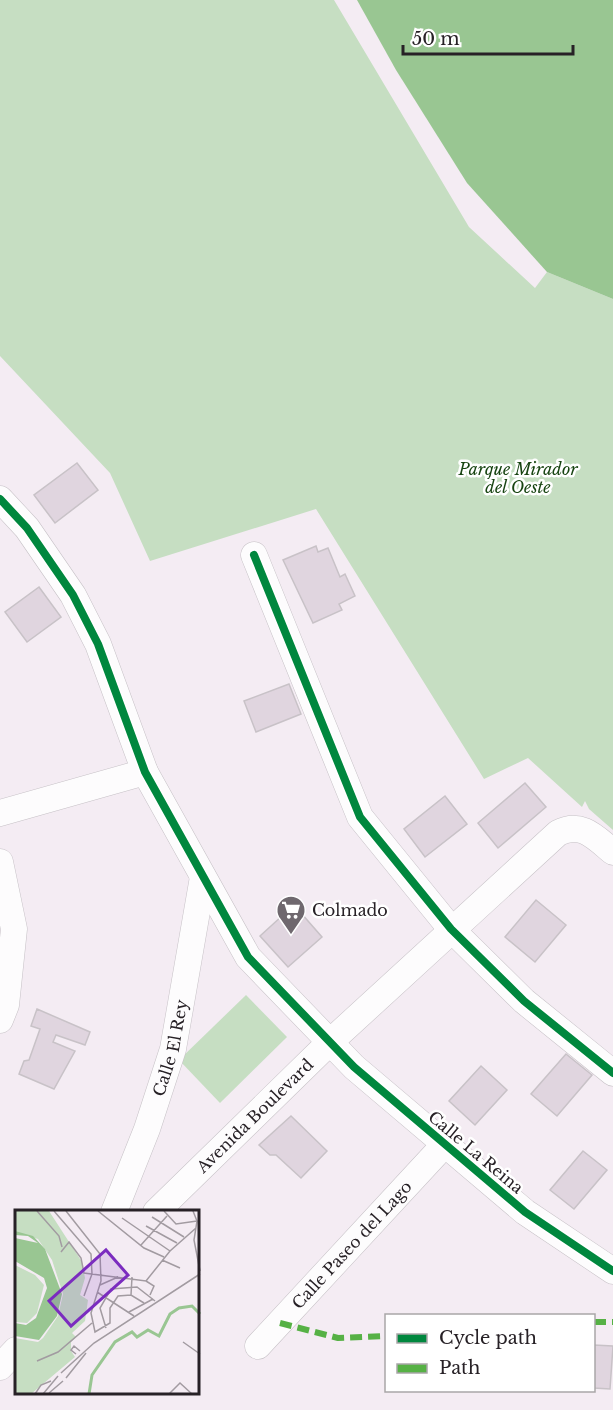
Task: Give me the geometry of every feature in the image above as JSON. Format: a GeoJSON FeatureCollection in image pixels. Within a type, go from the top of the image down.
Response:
{"type":"FeatureCollection","features":[{"type":"Feature","properties":{"kind":"street","name":"Calle La Reina"},"geometry":{"type":"LineString","coordinates":[[0,499],[27,528],[73,595],[99,644],[145,772],[248,957],[329,1043],[445,1144],[525,1212],[613,1271]]}},
{"type":"Feature","properties":{"kind":"street"},"geometry":{"type":"LineString","coordinates":[[254,555],[360,817],[451,929],[524,1001],[613,1073]]}},
{"type":"Feature","properties":{"kind":"street"},"geometry":{"type":"LineString","coordinates":[[0,813],[145,772]]}},
{"type":"Feature","properties":{"kind":"street","name":"Avenida Boulevard"},"geometry":{"type":"LineString","coordinates":[[158,1210],[329,1043],[558,833],[568,827],[588,831],[613,852]]}},
{"type":"Feature","properties":{"kind":"street"},"geometry":{"type":"LineString","coordinates":[[0,861],[14,929],[6,1005],[0,1020]]}},
{"type":"Feature","properties":{"kind":"street","name":"Calle El Rey"},"geometry":{"type":"LineString","coordinates":[[115,1210],[147,1129],[173,1049],[204,877]]}},
{"type":"Feature","properties":{"kind":"street","name":"Calle Paseo del Lago"},"geometry":{"type":"LineString","coordinates":[[258,1347],[445,1144]]}},
{"type":"Feature","properties":{"kind":"street"},"geometry":{"type":"LineString","coordinates":[[0,1367],[15,1351]]}},
{"type":"Feature","properties":{"kind":"green space","name":"Parque Mirador del Oeste"},"geometry":{"type":"Polygon","coordinates":[[[0,0],[334,0],[469,227],[535,288],[547,272],[613,299],[613,830],[589,809],[585,801],[582,807],[528,758],[484,779],[316,509],[150,561],[110,473],[0,356],[0,0]]]}},
{"type":"Feature","properties":{"kind":"green space"},"geometry":{"type":"Polygon","coordinates":[[[246,995],[287,1037],[220,1103],[179,1060],[246,995]]]}},
{"type":"Feature","properties":{"kind":"shaded area"},"geometry":{"type":"Polygon","coordinates":[[[357,0],[613,0],[613,299],[547,272],[467,183],[396,70],[357,0]]]}},
{"type":"Feature","properties":{"kind":"building"},"geometry":{"type":"Polygon","coordinates":[[[77,463],[98,490],[55,523],[34,495],[77,463]]]}},
{"type":"Feature","properties":{"kind":"building"},"geometry":{"type":"Polygon","coordinates":[[[316,546],[318,552],[328,548],[340,577],[345,574],[355,596],[339,604],[342,610],[313,623],[283,560],[316,546]]]}},
{"type":"Feature","properties":{"kind":"building"},"geometry":{"type":"Polygon","coordinates":[[[39,587],[61,617],[27,642],[5,612],[39,587]]]}},
{"type":"Feature","properties":{"kind":"building"},"geometry":{"type":"Polygon","coordinates":[[[289,684],[301,714],[256,732],[244,701],[289,684]]]}},
{"type":"Feature","properties":{"kind":"building"},"geometry":{"type":"Polygon","coordinates":[[[525,783],[546,807],[498,848],[478,823],[525,783]]]}},
{"type":"Feature","properties":{"kind":"building"},"geometry":{"type":"Polygon","coordinates":[[[445,796],[467,824],[425,857],[404,829],[445,796]]]}},
{"type":"Feature","properties":{"kind":"building"},"geometry":{"type":"Polygon","coordinates":[[[536,900],[566,925],[535,962],[505,937],[536,900]]]}},
{"type":"Feature","properties":{"kind":"building","name":"Colmado"},"geometry":{"type":"Polygon","coordinates":[[[294,905],[322,937],[288,967],[260,936],[294,905]]]}},
{"type":"Feature","properties":{"kind":"building"},"geometry":{"type":"Polygon","coordinates":[[[37,1009],[90,1032],[85,1045],[56,1035],[53,1042],[75,1051],[54,1089],[19,1074],[24,1061],[29,1060],[40,1029],[31,1026],[37,1009]]]}},
{"type":"Feature","properties":{"kind":"building"},"geometry":{"type":"Polygon","coordinates":[[[566,1054],[592,1075],[557,1116],[531,1094],[566,1054]]]}},
{"type":"Feature","properties":{"kind":"building"},"geometry":{"type":"Polygon","coordinates":[[[481,1066],[507,1090],[475,1125],[449,1101],[481,1066]]]}},
{"type":"Feature","properties":{"kind":"building"},"geometry":{"type":"Polygon","coordinates":[[[291,1116],[327,1151],[301,1178],[276,1155],[270,1155],[259,1145],[291,1116]]]}},
{"type":"Feature","properties":{"kind":"building"},"geometry":{"type":"Polygon","coordinates":[[[583,1151],[607,1170],[574,1209],[550,1190],[583,1151]]]}},
{"type":"Feature","properties":{"kind":"building"},"geometry":{"type":"Polygon","coordinates":[[[595,1345],[613,1346],[610,1389],[595,1388],[595,1345]]]}},
{"type":"Feature","properties":{"kind":"marked path"},"geometry":{"type":"LineString","coordinates":[[595,1322],[613,1322]]}},
{"type":"Feature","properties":{"kind":"marked path"},"geometry":{"type":"LineString","coordinates":[[280,1323],[338,1338],[385,1336]]}},
{"type":"Feature","properties":{"kind":"cycle path"},"geometry":{"type":"LineString","coordinates":[[0,499],[27,528],[73,595],[98,644],[145,772],[248,957],[354,1067],[525,1212],[613,1271]]}},
{"type":"Feature","properties":{"kind":"cycle path"},"geometry":{"type":"LineString","coordinates":[[254,555],[360,817],[451,929],[524,1001],[613,1073]]}},
{"type":"Feature","properties":{"kind":"place","name":"Colmado"},"geometry":{"type":"Point","coordinates":[291,936]}}]}
